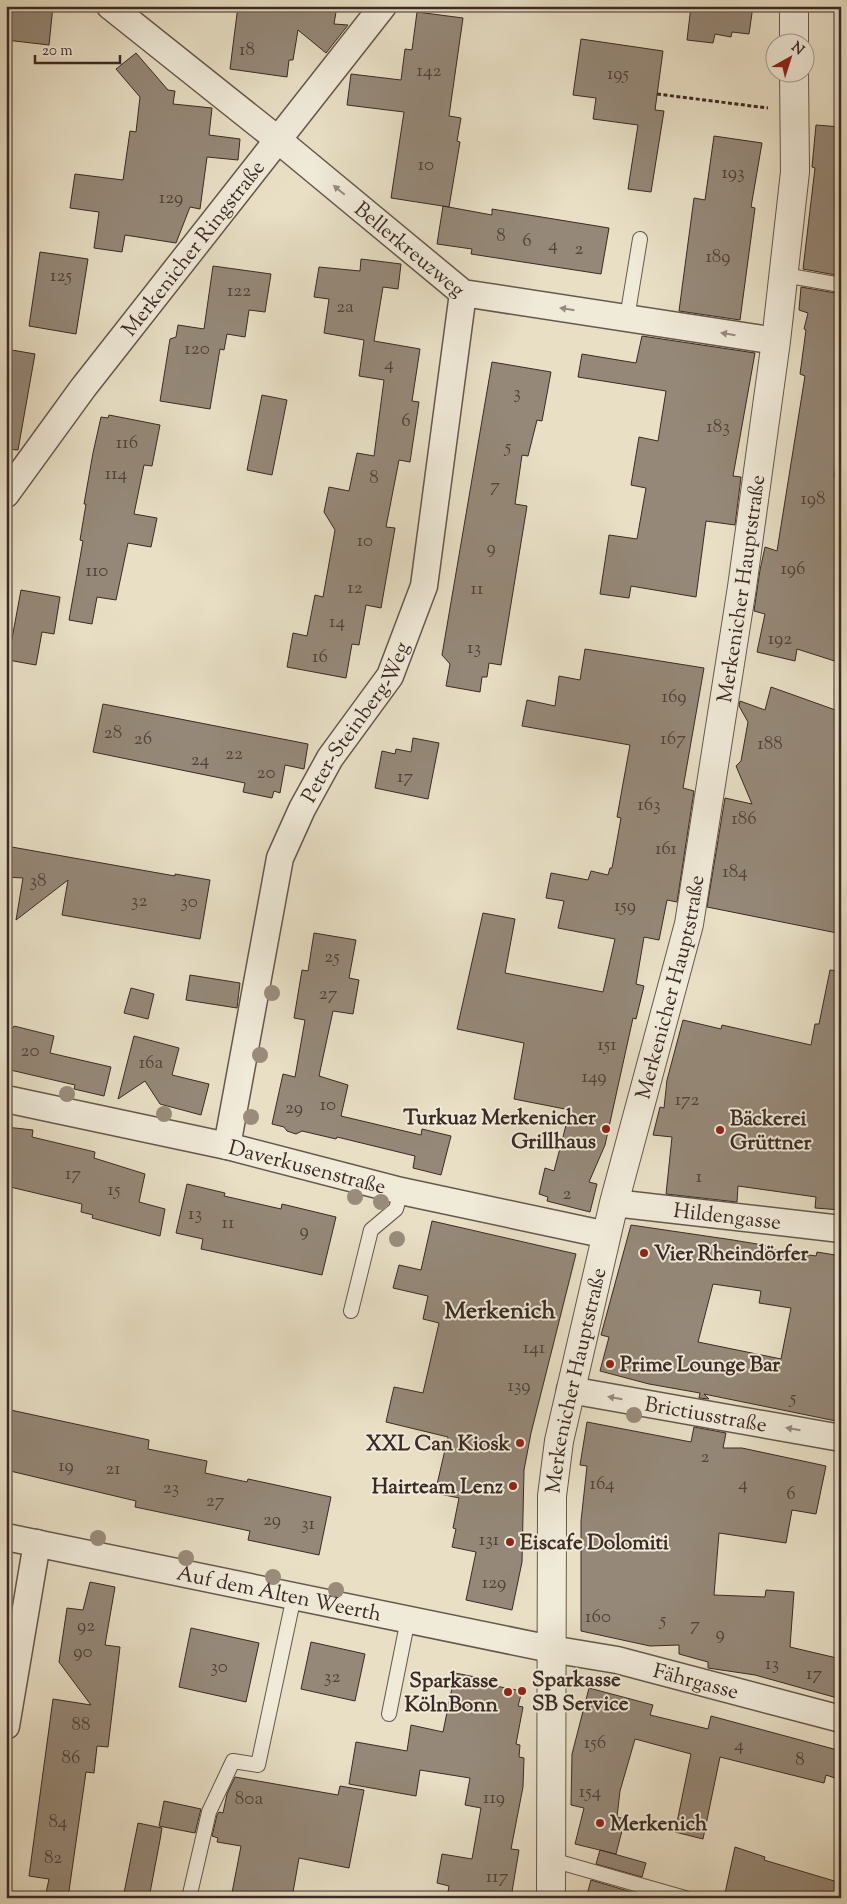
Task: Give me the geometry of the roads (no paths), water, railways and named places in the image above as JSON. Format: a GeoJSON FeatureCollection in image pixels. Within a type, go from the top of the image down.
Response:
{"type":"FeatureCollection","features":[{"type":"Feature","properties":{"kind":"street","name":"Bellerkreuzweg"},"geometry":{"type":"LineString","coordinates":[[110,6],[277,139],[463,293],[776,341]]}},
{"type":"Feature","properties":{"kind":"street","name":"Merkenicher Ringstraße"},"geometry":{"type":"LineString","coordinates":[[6,494],[89,380],[383,6]]}},
{"type":"Feature","properties":{"kind":"street"},"geometry":{"type":"LineString","coordinates":[[794,6],[794,32]]}},
{"type":"Feature","properties":{"kind":"street","name":"Merkenicher Hauptstraße"},"geometry":{"type":"LineString","coordinates":[[551,1898],[552,1496],[559,1441],[614,1203],[689,924],[742,587],[776,341],[795,172],[794,82]]}},
{"type":"Feature","properties":{"kind":"street","name":"Peter-Steinberg-Weg"},"geometry":{"type":"LineString","coordinates":[[227,1146],[280,858],[302,809],[330,758],[390,676],[424,586],[463,293]]}},
{"type":"Feature","properties":{"kind":"street","name":"Daverkusenstraße"},"geometry":{"type":"LineString","coordinates":[[6,1099],[227,1146],[401,1190],[607,1235]]}},
{"type":"Feature","properties":{"kind":"street","name":"Hildengasse"},"geometry":{"type":"LineString","coordinates":[[614,1203],[841,1229]]}},
{"type":"Feature","properties":{"kind":"street","name":"Brictiusstraße"},"geometry":{"type":"LineString","coordinates":[[570,1390],[841,1438]]}},
{"type":"Feature","properties":{"kind":"street","name":"Auf dem Alten Weerth"},"geometry":{"type":"LineString","coordinates":[[6,1537],[551,1649]]}},
{"type":"Feature","properties":{"kind":"street"},"geometry":{"type":"LineString","coordinates":[[6,1726],[37,1544]]}},
{"type":"Feature","properties":{"kind":"street","name":"Fährgasse"},"geometry":{"type":"LineString","coordinates":[[551,1649],[617,1660],[841,1718]]}},
{"type":"Feature","properties":{"kind":"lane"},"geometry":{"type":"LineString","coordinates":[[627,318],[640,239]]}},
{"type":"Feature","properties":{"kind":"lane"},"geometry":{"type":"LineString","coordinates":[[784,275],[841,285]]}},
{"type":"Feature","properties":{"kind":"lane"},"geometry":{"type":"LineString","coordinates":[[351,1312],[371,1230],[396,1209],[401,1190]]}},
{"type":"Feature","properties":{"kind":"lane"},"geometry":{"type":"LineString","coordinates":[[189,1898],[209,1812],[233,1761],[258,1765],[294,1596]]}},
{"type":"Feature","properties":{"kind":"lane"},"geometry":{"type":"LineString","coordinates":[[389,1714],[408,1619]]}},
{"type":"Feature","properties":{"kind":"lane"},"geometry":{"type":"LineString","coordinates":[[552,1860],[685,1898]]}},
{"type":"Feature","properties":{"kind":"place","name":"Turkuaz Merkenicher Grillhaus"},"geometry":{"type":"Point","coordinates":[606,1129]}},
{"type":"Feature","properties":{"kind":"place","name":"Bäckerei Grüttner"},"geometry":{"type":"Point","coordinates":[720,1130]}},
{"type":"Feature","properties":{"kind":"place","name":"Vier Rheindörfer"},"geometry":{"type":"Point","coordinates":[644,1253]}},
{"type":"Feature","properties":{"kind":"place","name":"Prime Lounge Bar"},"geometry":{"type":"Point","coordinates":[610,1364]}},
{"type":"Feature","properties":{"kind":"place","name":"XXL Can Kiosk"},"geometry":{"type":"Point","coordinates":[520,1443]}},
{"type":"Feature","properties":{"kind":"place","name":"Hairteam Lenz"},"geometry":{"type":"Point","coordinates":[513,1486]}},
{"type":"Feature","properties":{"kind":"place","name":"Eiscafe Dolomiti"},"geometry":{"type":"Point","coordinates":[510,1542]}},
{"type":"Feature","properties":{"kind":"place","name":"Sparkasse SB Service"},"geometry":{"type":"Point","coordinates":[522,1691]}},
{"type":"Feature","properties":{"kind":"place","name":"Sparkasse KölnBonn"},"geometry":{"type":"Point","coordinates":[508,1692]}},
{"type":"Feature","properties":{"kind":"place","name":"Merkenich"},"geometry":{"type":"Point","coordinates":[600,1823]}},
{"type":"Feature","properties":{"kind":"district","name":"Merkenich"},"geometry":{"type":"Point","coordinates":[500,1310]}}]}
